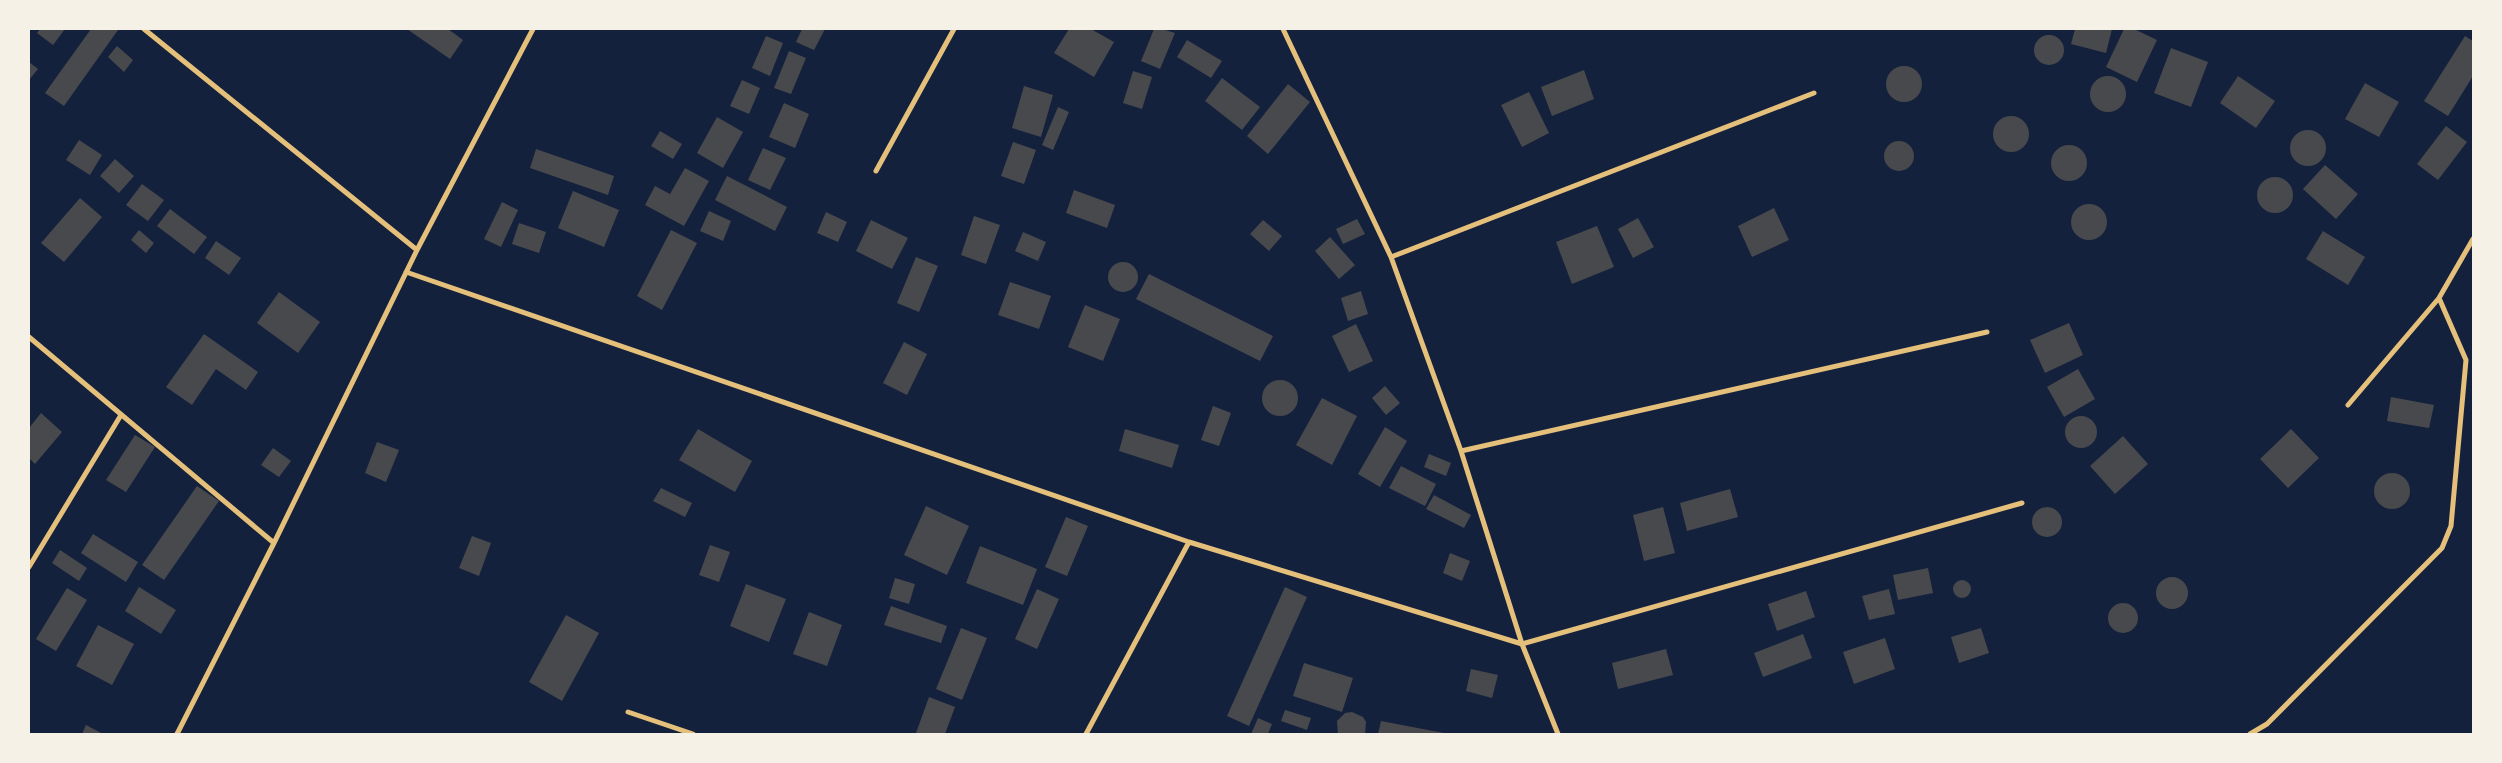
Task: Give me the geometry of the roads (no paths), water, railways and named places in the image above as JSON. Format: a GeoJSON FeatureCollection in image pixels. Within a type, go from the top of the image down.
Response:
{"type":"FeatureCollection","features":[{"type":"Feature","properties":{"kind":"street"},"geometry":{"type":"LineString","coordinates":[[144,29],[417,250]]}},
{"type":"Feature","properties":{"kind":"street"},"geometry":{"type":"LineString","coordinates":[[177,734],[274,543],[417,250],[533,29]]}},
{"type":"Feature","properties":{"kind":"street"},"geometry":{"type":"LineString","coordinates":[[876,171],[954,29]]}},
{"type":"Feature","properties":{"kind":"street"},"geometry":{"type":"LineString","coordinates":[[1283,29],[1392,257],[1460,451],[1522,644],[1558,734]]}},
{"type":"Feature","properties":{"kind":"street"},"geometry":{"type":"LineString","coordinates":[[1392,257],[1814,94]]}},
{"type":"Feature","properties":{"kind":"street"},"geometry":{"type":"LineString","coordinates":[[2348,405],[2439,298],[2473,239]]}},
{"type":"Feature","properties":{"kind":"street"},"geometry":{"type":"LineString","coordinates":[[406,272],[1189,542],[1522,644],[2022,503]]}},
{"type":"Feature","properties":{"kind":"street"},"geometry":{"type":"LineString","coordinates":[[2250,734],[2267,724],[2442,548],[2451,526],[2466,360],[2439,298]]}},
{"type":"Feature","properties":{"kind":"street"},"geometry":{"type":"LineString","coordinates":[[1460,451],[1987,332]]}},
{"type":"Feature","properties":{"kind":"street"},"geometry":{"type":"LineString","coordinates":[[29,337],[274,543]]}},
{"type":"Feature","properties":{"kind":"street"},"geometry":{"type":"LineString","coordinates":[[29,567],[121,415]]}},
{"type":"Feature","properties":{"kind":"street"},"geometry":{"type":"LineString","coordinates":[[1086,734],[1189,542]]}},
{"type":"Feature","properties":{"kind":"street"},"geometry":{"type":"LineString","coordinates":[[628,712],[693,734]]}}]}
